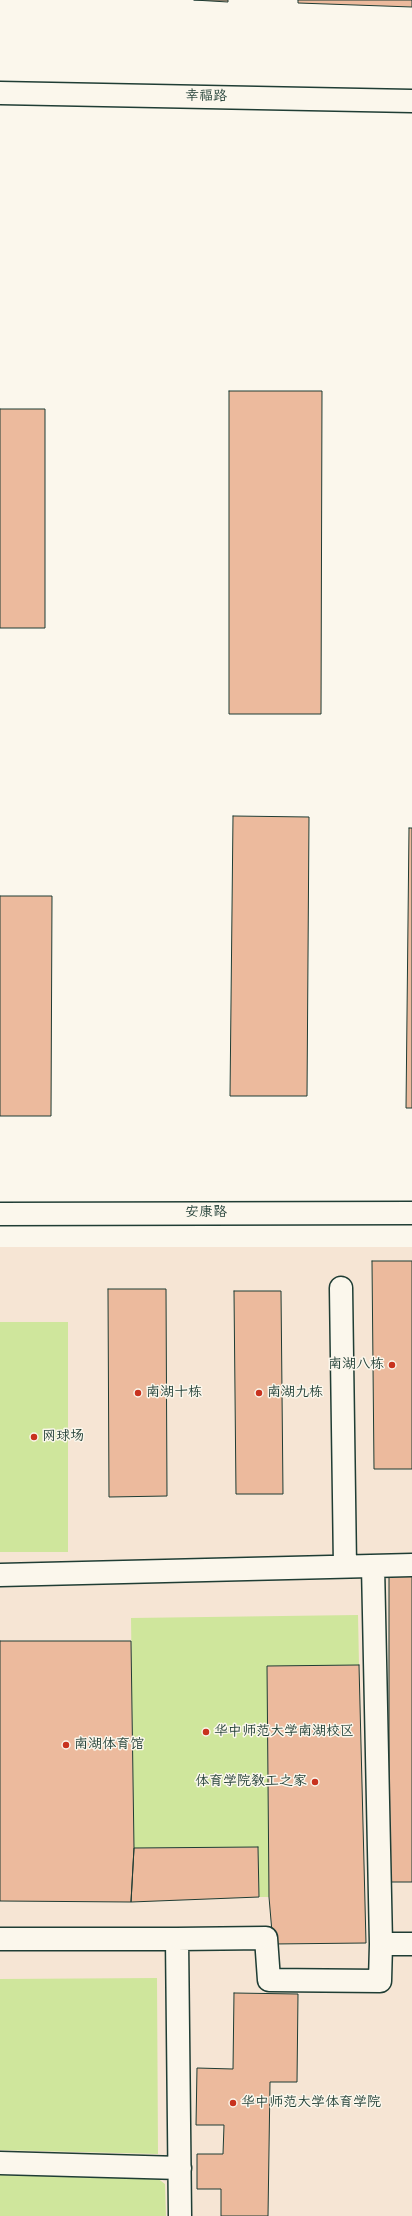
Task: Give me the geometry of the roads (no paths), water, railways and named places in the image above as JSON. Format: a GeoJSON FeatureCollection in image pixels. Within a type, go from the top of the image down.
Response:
{"type":"FeatureCollection","features":[{"type":"Feature","properties":{"kind":"street","name":"幸福路"},"geometry":{"type":"LineString","coordinates":[[0,93],[412,101]]}},
{"type":"Feature","properties":{"kind":"street","name":"安康路"},"geometry":{"type":"LineString","coordinates":[[0,1214],[412,1213]]}},
{"type":"Feature","properties":{"kind":"street"},"geometry":{"type":"LineString","coordinates":[[341,1288],[345,1566]]}},
{"type":"Feature","properties":{"kind":"street"},"geometry":{"type":"LineString","coordinates":[[0,1575],[412,1565]]}},
{"type":"Feature","properties":{"kind":"street"},"geometry":{"type":"LineString","coordinates":[[0,1939],[266,1938],[269,1980],[380,1981],[381,1944],[373,1566]]}},
{"type":"Feature","properties":{"kind":"street"},"geometry":{"type":"LineString","coordinates":[[177,1939],[180,2216]]}},
{"type":"Feature","properties":{"kind":"street"},"geometry":{"type":"LineString","coordinates":[[381,1944],[412,1944]]}},
{"type":"Feature","properties":{"kind":"street"},"geometry":{"type":"LineString","coordinates":[[0,2163],[180,2168]]}},
{"type":"Feature","properties":{"kind":"place","name":"南湖八栋"},"geometry":{"type":"Point","coordinates":[392,1365]}},
{"type":"Feature","properties":{"kind":"place","name":"南湖十栋"},"geometry":{"type":"Point","coordinates":[138,1393]}},
{"type":"Feature","properties":{"kind":"place","name":"南湖九栋"},"geometry":{"type":"Point","coordinates":[259,1393]}},
{"type":"Feature","properties":{"kind":"place","name":"网球场"},"geometry":{"type":"Point","coordinates":[34,1437]}},
{"type":"Feature","properties":{"kind":"place","name":"华中师范大学南湖校区"},"geometry":{"type":"Point","coordinates":[206,1732]}},
{"type":"Feature","properties":{"kind":"place","name":"南湖体育馆"},"geometry":{"type":"Point","coordinates":[66,1745]}},
{"type":"Feature","properties":{"kind":"place","name":"体育学院教工之家"},"geometry":{"type":"Point","coordinates":[315,1782]}},
{"type":"Feature","properties":{"kind":"place","name":"华中师范大学体育学院"},"geometry":{"type":"Point","coordinates":[233,2103]}}]}
